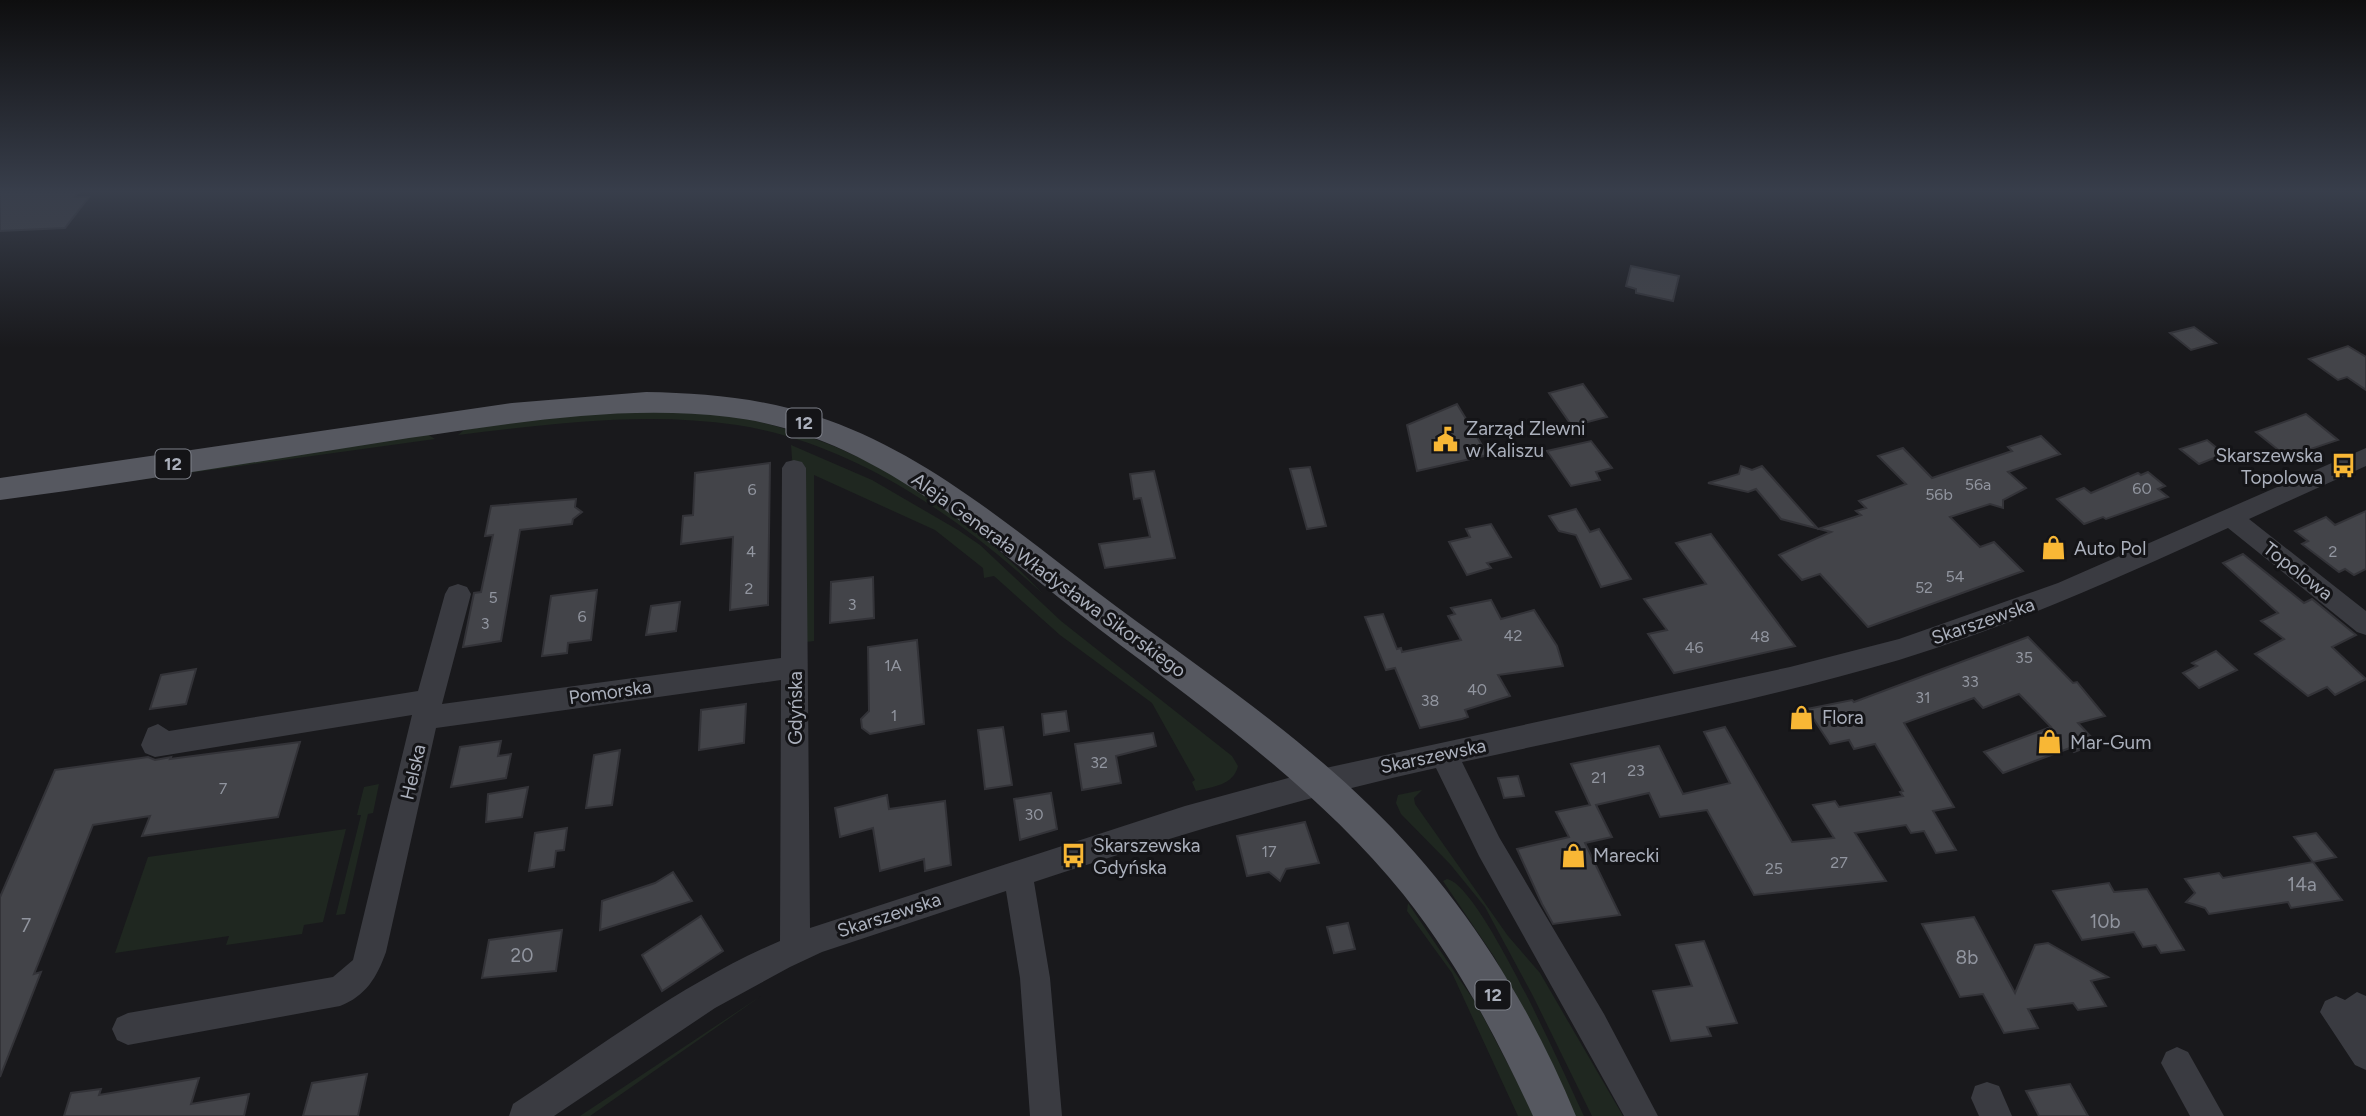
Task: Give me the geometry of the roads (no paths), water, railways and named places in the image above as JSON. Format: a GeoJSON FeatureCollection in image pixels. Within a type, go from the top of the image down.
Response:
{"type":"FeatureCollection","features":[{"type":"Feature","properties":{"kind":"main road","name":"Aleja Generała Władysława Sikorskiego"},"geometry":{"type":"LineString","coordinates":[[0,489],[563,407],[666,402],[745,409],[817,427],[884,456],[965,509],[1277,744],[1321,781],[1387,846],[1447,921],[1495,999],[1555,1116]]}},
{"type":"Feature","properties":{"kind":"main road","name":"Aleja Generała Władysława Sikorskiego"},"geometry":{"type":"LineString","coordinates":[[0,467],[345,437]]}},
{"type":"Feature","properties":{"kind":"street","name":"Skarszewska"},"geometry":{"type":"LineString","coordinates":[[525,1116],[702,998],[795,948],[1185,819],[1321,781],[1790,678],[1900,649],[2067,590],[2366,456]]}},
{"type":"Feature","properties":{"kind":"street","name":"Gdyńska"},"geometry":{"type":"LineString","coordinates":[[794,468],[795,948]]}},
{"type":"Feature","properties":{"kind":"street","name":"Topolowa"},"geometry":{"type":"LineString","coordinates":[[2230,517],[2366,625]]}},
{"type":"Feature","properties":{"kind":"street","name":"Helska"},"geometry":{"type":"LineString","coordinates":[[128,1030],[340,991],[365,970],[372,952],[427,709],[458,594]]}},
{"type":"Feature","properties":{"kind":"street","name":"Pomorska"},"geometry":{"type":"LineString","coordinates":[[157,740],[794,667]]}},
{"type":"Feature","properties":{"kind":"street"},"geometry":{"type":"LineString","coordinates":[[1444,754],[1464,801],[1505,880],[1593,1026],[1642,1116]]}},
{"type":"Feature","properties":{"kind":"street"},"geometry":{"type":"LineString","coordinates":[[1018,873],[1035,978],[1046,1116]]}},
{"type":"Feature","properties":{"kind":"street"},"geometry":{"type":"LineString","coordinates":[[2353,1013],[2366,1054]]}},
{"type":"Feature","properties":{"kind":"street"},"geometry":{"type":"LineString","coordinates":[[2177,1063],[2208,1116]]}},
{"type":"Feature","properties":{"kind":"place","name":"Zarząd Zlewni w Kaliszu"},"geometry":{"type":"Point","coordinates":[1446,439]}},
{"type":"Feature","properties":{"kind":"place","name":"Skarszewska Topolowa"},"geometry":{"type":"Point","coordinates":[2343,466]}},
{"type":"Feature","properties":{"kind":"place","name":"Auto Pol"},"geometry":{"type":"Point","coordinates":[2054,548]}},
{"type":"Feature","properties":{"kind":"place","name":"Flora"},"geometry":{"type":"Point","coordinates":[1802,717]}},
{"type":"Feature","properties":{"kind":"place","name":"Mar-Gum"},"geometry":{"type":"Point","coordinates":[2050,742]}},
{"type":"Feature","properties":{"kind":"place","name":"Marecki"},"geometry":{"type":"Point","coordinates":[1573,855]}},
{"type":"Feature","properties":{"kind":"place","name":"Skarszewska Gdyńska"},"geometry":{"type":"Point","coordinates":[1073,856]}}]}
